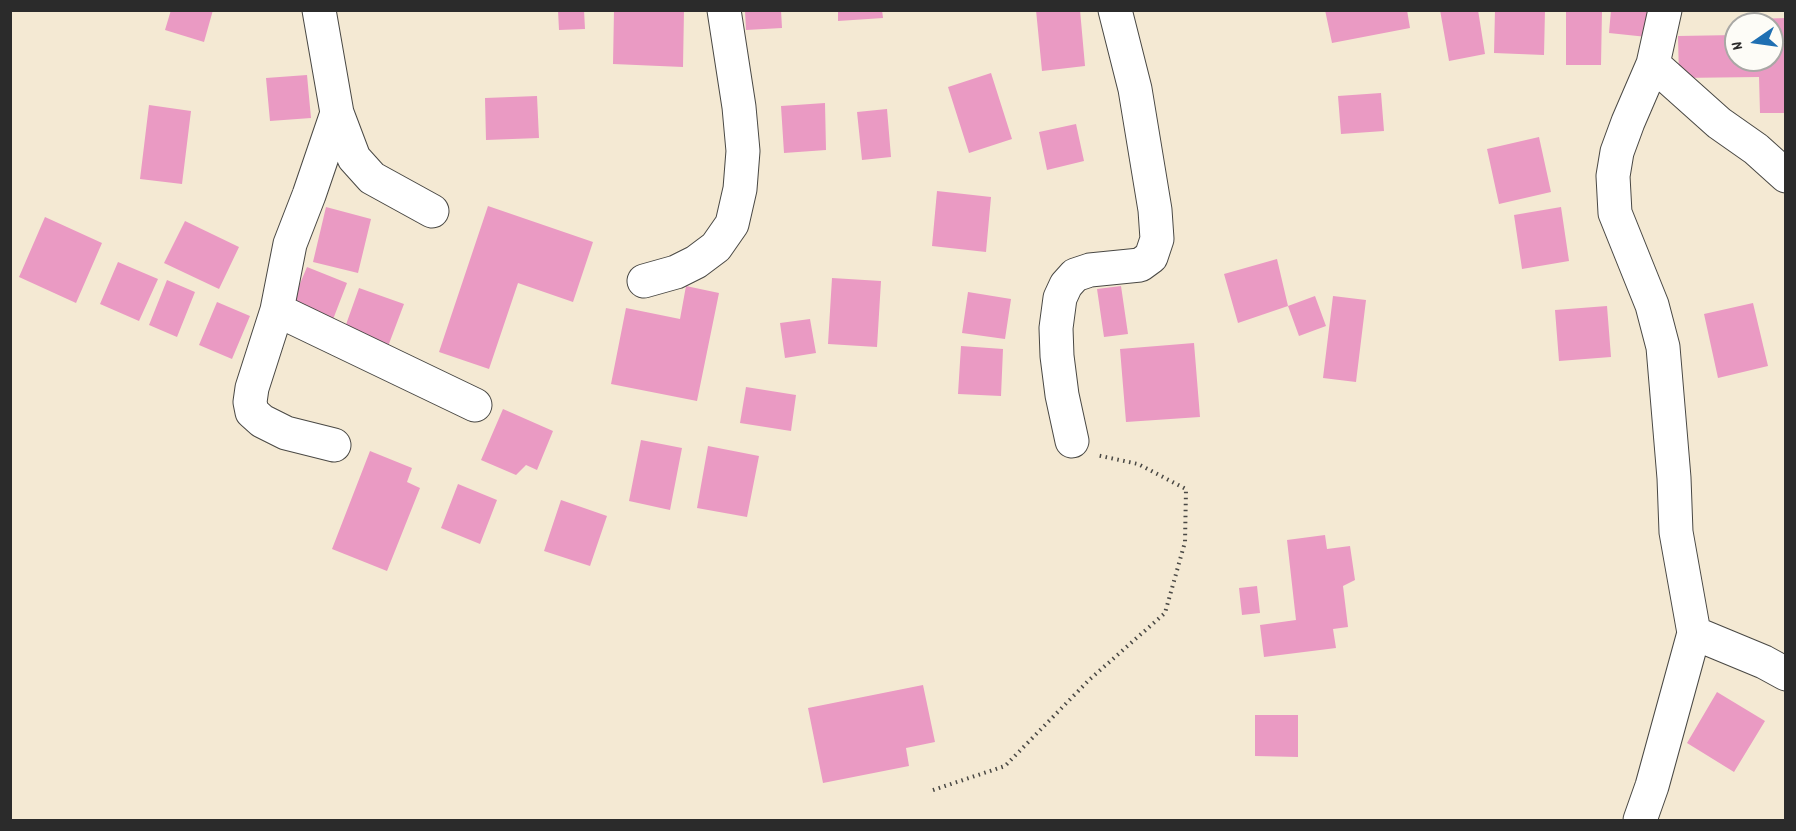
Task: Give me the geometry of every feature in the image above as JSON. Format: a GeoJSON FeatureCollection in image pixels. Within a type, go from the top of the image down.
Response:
{"type":"FeatureCollection","features":[{"type":"Feature","properties":{"kind":"street"},"geometry":{"type":"LineString","coordinates":[[319,10],[337,113],[354,158],[372,178],[432,211]]}},
{"type":"Feature","properties":{"kind":"street"},"geometry":{"type":"LineString","coordinates":[[644,281],[676,272],[696,262],[716,247],[732,224],[740,189],[743,151],[739,107],[724,10]]}},
{"type":"Feature","properties":{"kind":"street"},"geometry":{"type":"LineString","coordinates":[[1072,441],[1062,395],[1057,356],[1056,328],[1060,298],[1066,285],[1075,275],[1090,270],[1140,265],[1151,258],[1157,239],[1155,210],[1136,89],[1115,10]]}},
{"type":"Feature","properties":{"kind":"street"},"geometry":{"type":"LineString","coordinates":[[1640,820],[1652,786],[1694,633],[1676,532],[1674,466],[1664,347],[1652,305],[1616,213],[1613,176],[1617,152],[1653,64],[1665,10]]}},
{"type":"Feature","properties":{"kind":"street"},"geometry":{"type":"LineString","coordinates":[[1653,64],[1719,123],[1756,149],[1785,176]]}},
{"type":"Feature","properties":{"kind":"street"},"geometry":{"type":"LineString","coordinates":[[334,445],[286,433],[252,412],[250,402],[252,388],[277,310],[290,244],[337,113]]}},
{"type":"Feature","properties":{"kind":"street"},"geometry":{"type":"LineString","coordinates":[[277,310],[475,405]]}},
{"type":"Feature","properties":{"kind":"street"},"geometry":{"type":"LineString","coordinates":[[1694,633],[1778,664]]}},
{"type":"Feature","properties":{"kind":"path"},"geometry":{"type":"LineString","coordinates":[[933,790],[1005,766],[1089,680],[1165,613],[1185,542],[1186,489],[1138,464],[1097,456],[1072,441]]}},
{"type":"Feature","properties":{"kind":"building"},"geometry":{"type":"Polygon","coordinates":[[[171,10],[213,10],[204,42],[165,30],[171,10]]]}},
{"type":"Feature","properties":{"kind":"building"},"geometry":{"type":"Polygon","coordinates":[[[558,10],[584,10],[585,29],[559,30],[558,10]]]}},
{"type":"Feature","properties":{"kind":"building"},"geometry":{"type":"Polygon","coordinates":[[[614,10],[684,10],[683,67],[613,64],[614,10]]]}},
{"type":"Feature","properties":{"kind":"building"},"geometry":{"type":"Polygon","coordinates":[[[745,10],[781,10],[782,28],[746,30],[745,10]]]}},
{"type":"Feature","properties":{"kind":"building"},"geometry":{"type":"Polygon","coordinates":[[[838,10],[882,10],[883,18],[838,21],[838,10]]]}},
{"type":"Feature","properties":{"kind":"building"},"geometry":{"type":"Polygon","coordinates":[[[1036,10],[1080,10],[1085,66],[1042,71],[1036,10]]]}},
{"type":"Feature","properties":{"kind":"building"},"geometry":{"type":"Polygon","coordinates":[[[1325,10],[1407,10],[1410,28],[1332,43],[1325,10]]]}},
{"type":"Feature","properties":{"kind":"building"},"geometry":{"type":"Polygon","coordinates":[[[1440,10],[1478,10],[1485,54],[1449,61],[1440,10]]]}},
{"type":"Feature","properties":{"kind":"building"},"geometry":{"type":"Polygon","coordinates":[[[1495,10],[1545,10],[1544,55],[1494,53],[1495,10]]]}},
{"type":"Feature","properties":{"kind":"building"},"geometry":{"type":"Polygon","coordinates":[[[1566,10],[1602,10],[1601,65],[1566,65],[1566,10]]]}},
{"type":"Feature","properties":{"kind":"building"},"geometry":{"type":"Polygon","coordinates":[[[1611,10],[1649,10],[1647,37],[1609,33],[1611,10]]]}},
{"type":"Feature","properties":{"kind":"building"},"geometry":{"type":"Polygon","coordinates":[[[1784,18],[1786,18],[1786,113],[1760,113],[1759,77],[1679,78],[1678,36],[1724,35],[1724,72],[1784,72],[1784,18]]]}},
{"type":"Feature","properties":{"kind":"building"},"geometry":{"type":"Polygon","coordinates":[[[991,73],[1012,139],[969,153],[948,87],[991,73]]]}},
{"type":"Feature","properties":{"kind":"building"},"geometry":{"type":"Polygon","coordinates":[[[307,75],[311,118],[270,121],[266,78],[307,75]]]}},
{"type":"Feature","properties":{"kind":"building"},"geometry":{"type":"Polygon","coordinates":[[[1381,93],[1384,131],[1341,134],[1338,96],[1381,93]]]}},
{"type":"Feature","properties":{"kind":"building"},"geometry":{"type":"Polygon","coordinates":[[[537,96],[539,138],[486,140],[485,98],[537,96]]]}},
{"type":"Feature","properties":{"kind":"building"},"geometry":{"type":"Polygon","coordinates":[[[825,103],[826,150],[784,153],[781,106],[825,103]]]}},
{"type":"Feature","properties":{"kind":"building"},"geometry":{"type":"Polygon","coordinates":[[[149,105],[191,111],[182,184],[140,179],[149,105]]]}},
{"type":"Feature","properties":{"kind":"building"},"geometry":{"type":"Polygon","coordinates":[[[887,109],[891,157],[862,160],[857,112],[887,109]]]}},
{"type":"Feature","properties":{"kind":"building"},"geometry":{"type":"Polygon","coordinates":[[[1076,124],[1084,161],[1047,170],[1039,132],[1076,124]]]}},
{"type":"Feature","properties":{"kind":"building"},"geometry":{"type":"Polygon","coordinates":[[[1539,137],[1551,192],[1499,204],[1487,149],[1539,137]]]}},
{"type":"Feature","properties":{"kind":"building"},"geometry":{"type":"Polygon","coordinates":[[[937,191],[991,197],[986,252],[932,246],[937,191]]]}},
{"type":"Feature","properties":{"kind":"building"},"geometry":{"type":"Polygon","coordinates":[[[488,206],[593,242],[573,302],[518,283],[489,369],[439,352],[488,206]]]}},
{"type":"Feature","properties":{"kind":"building"},"geometry":{"type":"Polygon","coordinates":[[[326,207],[371,219],[358,273],[313,262],[326,207]]]}},
{"type":"Feature","properties":{"kind":"building"},"geometry":{"type":"Polygon","coordinates":[[[1561,207],[1569,261],[1522,269],[1514,215],[1561,207]]]}},
{"type":"Feature","properties":{"kind":"building"},"geometry":{"type":"Polygon","coordinates":[[[45,217],[102,243],[76,303],[19,277],[45,217]]]}},
{"type":"Feature","properties":{"kind":"building"},"geometry":{"type":"Polygon","coordinates":[[[185,221],[239,247],[219,289],[164,263],[185,221]]]}},
{"type":"Feature","properties":{"kind":"building"},"geometry":{"type":"Polygon","coordinates":[[[1277,259],[1288,306],[1238,323],[1224,274],[1277,259]]]}},
{"type":"Feature","properties":{"kind":"building"},"geometry":{"type":"Polygon","coordinates":[[[118,262],[158,279],[139,321],[100,304],[118,262]]]}},
{"type":"Feature","properties":{"kind":"building"},"geometry":{"type":"Polygon","coordinates":[[[307,267],[347,283],[332,322],[291,305],[307,267]]]}},
{"type":"Feature","properties":{"kind":"building"},"geometry":{"type":"Polygon","coordinates":[[[832,278],[881,281],[877,347],[828,344],[832,278]]]}},
{"type":"Feature","properties":{"kind":"building"},"geometry":{"type":"Polygon","coordinates":[[[167,280],[195,292],[177,337],[149,325],[167,280]]]}},
{"type":"Feature","properties":{"kind":"building"},"geometry":{"type":"Polygon","coordinates":[[[686,286],[719,293],[697,401],[611,384],[626,308],[680,319],[686,286]]]}},
{"type":"Feature","properties":{"kind":"building"},"geometry":{"type":"Polygon","coordinates":[[[1121,286],[1128,334],[1104,337],[1097,289],[1121,286]]]}},
{"type":"Feature","properties":{"kind":"building"},"geometry":{"type":"Polygon","coordinates":[[[359,288],[404,304],[387,349],[343,333],[359,288]]]}},
{"type":"Feature","properties":{"kind":"building"},"geometry":{"type":"Polygon","coordinates":[[[968,292],[1011,299],[1005,339],[962,333],[968,292]]]}},
{"type":"Feature","properties":{"kind":"building"},"geometry":{"type":"Polygon","coordinates":[[[1315,296],[1326,326],[1299,336],[1288,306],[1315,296]]]}},
{"type":"Feature","properties":{"kind":"building"},"geometry":{"type":"Polygon","coordinates":[[[1333,296],[1366,300],[1356,382],[1323,378],[1333,296]]]}},
{"type":"Feature","properties":{"kind":"building"},"geometry":{"type":"Polygon","coordinates":[[[217,302],[250,316],[232,359],[199,345],[217,302]]]}},
{"type":"Feature","properties":{"kind":"building"},"geometry":{"type":"Polygon","coordinates":[[[1753,303],[1768,366],[1718,378],[1704,314],[1753,303]]]}},
{"type":"Feature","properties":{"kind":"building"},"geometry":{"type":"Polygon","coordinates":[[[1607,306],[1611,357],[1559,361],[1555,310],[1607,306]]]}},
{"type":"Feature","properties":{"kind":"building"},"geometry":{"type":"Polygon","coordinates":[[[810,319],[816,353],[785,358],[780,323],[810,319]]]}},
{"type":"Feature","properties":{"kind":"building"},"geometry":{"type":"Polygon","coordinates":[[[1194,343],[1200,417],[1126,422],[1120,349],[1194,343]]]}},
{"type":"Feature","properties":{"kind":"building"},"geometry":{"type":"Polygon","coordinates":[[[961,346],[1003,349],[1001,396],[958,394],[961,346]]]}},
{"type":"Feature","properties":{"kind":"building"},"geometry":{"type":"Polygon","coordinates":[[[746,387],[796,395],[791,431],[740,423],[746,387]]]}},
{"type":"Feature","properties":{"kind":"building"},"geometry":{"type":"Polygon","coordinates":[[[503,409],[553,431],[537,470],[526,465],[516,475],[481,460],[503,409]]]}},
{"type":"Feature","properties":{"kind":"building"},"geometry":{"type":"Polygon","coordinates":[[[641,440],[682,448],[670,510],[629,501],[641,440]]]}},
{"type":"Feature","properties":{"kind":"building"},"geometry":{"type":"Polygon","coordinates":[[[708,446],[759,456],[747,517],[697,508],[708,446]]]}},
{"type":"Feature","properties":{"kind":"building"},"geometry":{"type":"Polygon","coordinates":[[[370,451],[412,468],[407,482],[420,488],[387,571],[332,549],[370,451]]]}},
{"type":"Feature","properties":{"kind":"building"},"geometry":{"type":"Polygon","coordinates":[[[458,484],[497,500],[480,544],[441,528],[458,484]]]}},
{"type":"Feature","properties":{"kind":"building"},"geometry":{"type":"Polygon","coordinates":[[[561,500],[607,516],[590,566],[544,551],[561,500]]]}},
{"type":"Feature","properties":{"kind":"building"},"geometry":{"type":"Polygon","coordinates":[[[1325,535],[1327,549],[1350,546],[1355,580],[1343,586],[1348,627],[1333,629],[1336,648],[1264,657],[1260,625],[1296,620],[1287,540],[1325,535]]]}},
{"type":"Feature","properties":{"kind":"building"},"geometry":{"type":"Polygon","coordinates":[[[1257,586],[1260,613],[1242,615],[1239,588],[1257,586]]]}},
{"type":"Feature","properties":{"kind":"building"},"geometry":{"type":"Polygon","coordinates":[[[923,685],[935,742],[906,748],[909,766],[823,783],[808,708],[923,685]]]}},
{"type":"Feature","properties":{"kind":"building"},"geometry":{"type":"Polygon","coordinates":[[[1717,692],[1765,721],[1734,772],[1687,743],[1717,692]]]}},
{"type":"Feature","properties":{"kind":"building"},"geometry":{"type":"Polygon","coordinates":[[[1255,715],[1298,715],[1298,757],[1255,756],[1255,715]]]}}]}
